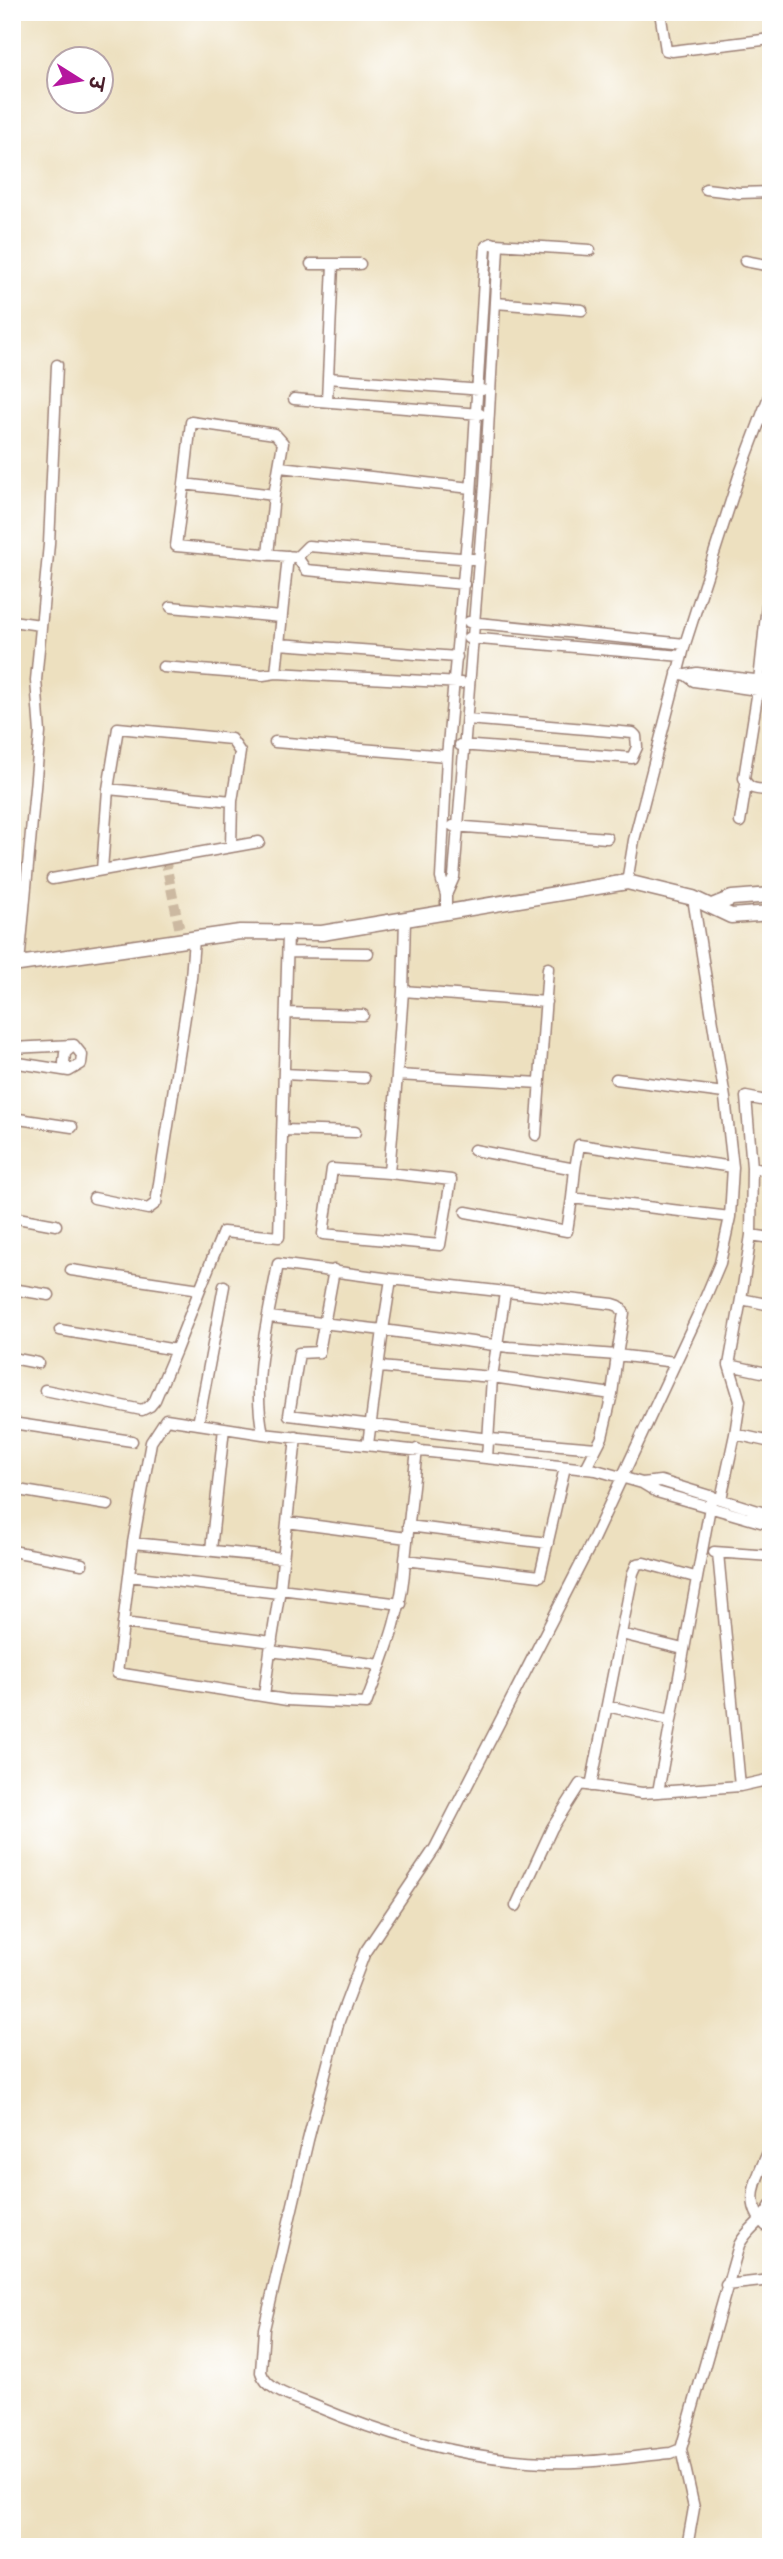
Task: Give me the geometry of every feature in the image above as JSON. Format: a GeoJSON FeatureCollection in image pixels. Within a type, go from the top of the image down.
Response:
{"type":"FeatureCollection","features":[{"type":"Feature","properties":{"kind":"street"},"geometry":{"type":"LineString","coordinates":[[660,12],[666,50],[771,39]]}},
{"type":"Feature","properties":{"kind":"street"},"geometry":{"type":"LineString","coordinates":[[769,12],[771,19]]}},
{"type":"Feature","properties":{"kind":"street"},"geometry":{"type":"LineString","coordinates":[[706,189],[739,193],[771,192]]}},
{"type":"Feature","properties":{"kind":"street"},"geometry":{"type":"LineString","coordinates":[[446,913],[446,895],[441,878],[443,825],[466,559],[486,246],[488,243],[590,250]]}},
{"type":"Feature","properties":{"kind":"street"},"geometry":{"type":"LineString","coordinates":[[446,895],[454,877],[474,639],[489,415],[498,247],[496,244]]}},
{"type":"Feature","properties":{"kind":"street"},"geometry":{"type":"LineString","coordinates":[[745,261],[771,266]]}},
{"type":"Feature","properties":{"kind":"street"},"geometry":{"type":"LineString","coordinates":[[311,264],[360,264]]}},
{"type":"Feature","properties":{"kind":"street"},"geometry":{"type":"LineString","coordinates":[[327,401],[333,264]]}},
{"type":"Feature","properties":{"kind":"street"},"geometry":{"type":"LineString","coordinates":[[495,303],[582,310]]}},
{"type":"Feature","properties":{"kind":"street"},"geometry":{"type":"LineString","coordinates":[[57,365],[49,544],[36,680],[40,733],[16,965],[240,932],[322,933],[627,882],[693,898],[732,916],[771,913]]}},
{"type":"Feature","properties":{"kind":"street"},"geometry":{"type":"LineString","coordinates":[[328,378],[490,391]]}},
{"type":"Feature","properties":{"kind":"street"},"geometry":{"type":"LineString","coordinates":[[627,882],[634,840],[682,674],[685,644],[739,477],[771,391]]}},
{"type":"Feature","properties":{"kind":"street"},"geometry":{"type":"LineString","coordinates":[[294,399],[489,415]]}},
{"type":"Feature","properties":{"kind":"street"},"geometry":{"type":"LineString","coordinates":[[268,555],[283,443],[275,435],[191,422],[176,546],[268,555],[292,556],[308,547],[479,560]]}},
{"type":"Feature","properties":{"kind":"street"},"geometry":{"type":"LineString","coordinates":[[280,467],[471,488]]}},
{"type":"Feature","properties":{"kind":"street"},"geometry":{"type":"LineString","coordinates":[[184,484],[274,495]]}},
{"type":"Feature","properties":{"kind":"street"},"geometry":{"type":"LineString","coordinates":[[292,556],[306,570],[464,584]]}},
{"type":"Feature","properties":{"kind":"street"},"geometry":{"type":"LineString","coordinates":[[276,673],[281,617],[292,556]]}},
{"type":"Feature","properties":{"kind":"street"},"geometry":{"type":"LineString","coordinates":[[740,822],[746,785],[744,778],[763,684],[767,605],[771,605]]}},
{"type":"Feature","properties":{"kind":"street"},"geometry":{"type":"LineString","coordinates":[[171,607],[281,617]]}},
{"type":"Feature","properties":{"kind":"street"},"geometry":{"type":"LineString","coordinates":[[12,621],[40,625]]}},
{"type":"Feature","properties":{"kind":"street"},"geometry":{"type":"LineString","coordinates":[[460,621],[685,644]]}},
{"type":"Feature","properties":{"kind":"street"},"geometry":{"type":"LineString","coordinates":[[458,637],[682,656]]}},
{"type":"Feature","properties":{"kind":"street"},"geometry":{"type":"LineString","coordinates":[[279,644],[457,657]]}},
{"type":"Feature","properties":{"kind":"street"},"geometry":{"type":"LineString","coordinates":[[163,667],[263,676],[276,673],[470,684]]}},
{"type":"Feature","properties":{"kind":"street"},"geometry":{"type":"LineString","coordinates":[[682,674],[694,681],[763,684],[771,692]]}},
{"type":"Feature","properties":{"kind":"street"},"geometry":{"type":"LineString","coordinates":[[275,741],[448,750],[464,746],[632,758],[638,741],[633,733],[467,719]]}},
{"type":"Feature","properties":{"kind":"street"},"geometry":{"type":"LineString","coordinates":[[102,870],[108,789],[118,728],[232,739],[240,752],[232,801],[231,847]]}},
{"type":"Feature","properties":{"kind":"street"},"geometry":{"type":"LineString","coordinates":[[746,785],[771,790]]}},
{"type":"Feature","properties":{"kind":"street"},"geometry":{"type":"LineString","coordinates":[[108,789],[232,801]]}},
{"type":"Feature","properties":{"kind":"street"},"geometry":{"type":"LineString","coordinates":[[443,825],[607,838]]}},
{"type":"Feature","properties":{"kind":"street"},"geometry":{"type":"LineString","coordinates":[[52,879],[259,842]]}},
{"type":"Feature","properties":{"kind":"street"},"geometry":{"type":"LineString","coordinates":[[712,906],[732,898],[771,895]]}},
{"type":"Feature","properties":{"kind":"street"},"geometry":{"type":"LineString","coordinates":[[681,2449],[671,2453],[573,2462],[485,2458],[420,2442],[341,2417],[280,2392],[263,2378],[261,2372],[264,2329],[308,2140],[340,2021],[358,1967],[365,1952],[435,1848],[592,1544],[720,1263],[730,1217],[733,1167],[693,898]]}},
{"type":"Feature","properties":{"kind":"street"},"geometry":{"type":"LineString","coordinates":[[389,1172],[403,991],[405,919]]}},
{"type":"Feature","properties":{"kind":"street"},"geometry":{"type":"LineString","coordinates":[[45,1390],[142,1410],[150,1406],[176,1350],[223,1232],[279,1237],[288,934]]}},
{"type":"Feature","properties":{"kind":"street"},"geometry":{"type":"LineString","coordinates":[[94,1198],[148,1209],[156,1203],[191,978],[194,939]]}},
{"type":"Feature","properties":{"kind":"street"},"geometry":{"type":"LineString","coordinates":[[288,952],[368,953]]}},
{"type":"Feature","properties":{"kind":"street"},"geometry":{"type":"LineString","coordinates":[[536,1135],[548,968]]}},
{"type":"Feature","properties":{"kind":"street"},"geometry":{"type":"LineString","coordinates":[[403,991],[546,1002]]}},
{"type":"Feature","properties":{"kind":"street"},"geometry":{"type":"LineString","coordinates":[[286,1013],[363,1015]]}},
{"type":"Feature","properties":{"kind":"street"},"geometry":{"type":"LineString","coordinates":[[12,1048],[74,1045],[65,1053],[64,1063],[69,1070],[12,1062]]}},
{"type":"Feature","properties":{"kind":"street"},"geometry":{"type":"LineString","coordinates":[[284,1074],[364,1079]]}},
{"type":"Feature","properties":{"kind":"street"},"geometry":{"type":"LineString","coordinates":[[397,1075],[540,1083]]}},
{"type":"Feature","properties":{"kind":"street"},"geometry":{"type":"LineString","coordinates":[[616,1079],[724,1093]]}},
{"type":"Feature","properties":{"kind":"street"},"geometry":{"type":"LineString","coordinates":[[658,1792],[695,1577],[714,1501],[735,1434],[740,1401],[729,1365],[751,1234],[752,1167],[747,1097],[771,1102]]}},
{"type":"Feature","properties":{"kind":"street"},"geometry":{"type":"LineString","coordinates":[[12,1118],[72,1127]]}},
{"type":"Feature","properties":{"kind":"street"},"geometry":{"type":"LineString","coordinates":[[282,1130],[355,1132]]}},
{"type":"Feature","properties":{"kind":"street"},"geometry":{"type":"LineString","coordinates":[[466,1212],[567,1231],[579,1145],[733,1167]]}},
{"type":"Feature","properties":{"kind":"street"},"geometry":{"type":"LineString","coordinates":[[474,1150],[575,1169]]}},
{"type":"Feature","properties":{"kind":"street"},"geometry":{"type":"LineString","coordinates":[[752,1167],[771,1171]]}},
{"type":"Feature","properties":{"kind":"street"},"geometry":{"type":"LineString","coordinates":[[331,1169],[389,1172],[451,1180],[440,1245],[323,1234],[331,1169]]}},
{"type":"Feature","properties":{"kind":"street"},"geometry":{"type":"LineString","coordinates":[[572,1198],[730,1217]]}},
{"type":"Feature","properties":{"kind":"street"},"geometry":{"type":"LineString","coordinates":[[12,1217],[56,1225]]}},
{"type":"Feature","properties":{"kind":"street"},"geometry":{"type":"LineString","coordinates":[[751,1234],[771,1238]]}},
{"type":"Feature","properties":{"kind":"street"},"geometry":{"type":"LineString","coordinates":[[263,1434],[259,1414],[258,1381],[278,1264],[619,1306],[624,1313],[612,1394],[602,1437],[586,1468]]}},
{"type":"Feature","properties":{"kind":"street"},"geometry":{"type":"LineString","coordinates":[[71,1269],[200,1289]]}},
{"type":"Feature","properties":{"kind":"street"},"geometry":{"type":"LineString","coordinates":[[264,1696],[287,1522],[293,1437],[289,1415],[296,1361],[299,1353],[319,1352],[334,1270]]}},
{"type":"Feature","properties":{"kind":"street"},"geometry":{"type":"LineString","coordinates":[[368,1444],[391,1279]]}},
{"type":"Feature","properties":{"kind":"street"},"geometry":{"type":"LineString","coordinates":[[198,1424],[224,1286]]}},
{"type":"Feature","properties":{"kind":"street"},"geometry":{"type":"LineString","coordinates":[[12,1289],[49,1295]]}},
{"type":"Feature","properties":{"kind":"street"},"geometry":{"type":"LineString","coordinates":[[488,1458],[492,1377],[505,1293]]}},
{"type":"Feature","properties":{"kind":"street"},"geometry":{"type":"LineString","coordinates":[[741,1299],[771,1305]]}},
{"type":"Feature","properties":{"kind":"street"},"geometry":{"type":"LineString","coordinates":[[269,1317],[498,1345],[675,1362]]}},
{"type":"Feature","properties":{"kind":"street"},"geometry":{"type":"LineString","coordinates":[[60,1330],[176,1350]]}},
{"type":"Feature","properties":{"kind":"street"},"geometry":{"type":"LineString","coordinates":[[12,1358],[38,1363]]}},
{"type":"Feature","properties":{"kind":"street"},"geometry":{"type":"LineString","coordinates":[[729,1365],[771,1374]]}},
{"type":"Feature","properties":{"kind":"street"},"geometry":{"type":"LineString","coordinates":[[380,1367],[492,1377],[612,1394]]}},
{"type":"Feature","properties":{"kind":"street"},"geometry":{"type":"LineString","coordinates":[[289,1415],[490,1439],[596,1448]]}},
{"type":"Feature","properties":{"kind":"street"},"geometry":{"type":"LineString","coordinates":[[416,1449],[401,1604],[366,1704],[287,1700],[117,1673],[133,1543],[151,1441],[166,1419],[263,1434],[416,1449],[565,1467],[586,1468],[642,1483],[657,1492],[714,1501],[771,1516]]}},
{"type":"Feature","properties":{"kind":"street"},"geometry":{"type":"LineString","coordinates":[[12,1423],[132,1441]]}},
{"type":"Feature","properties":{"kind":"street"},"geometry":{"type":"LineString","coordinates":[[211,1550],[224,1428]]}},
{"type":"Feature","properties":{"kind":"street"},"geometry":{"type":"LineString","coordinates":[[735,1434],[771,1442]]}},
{"type":"Feature","properties":{"kind":"street"},"geometry":{"type":"LineString","coordinates":[[405,1560],[540,1576],[565,1467]]}},
{"type":"Feature","properties":{"kind":"street"},"geometry":{"type":"LineString","coordinates":[[12,1489],[108,1505]]}},
{"type":"Feature","properties":{"kind":"street"},"geometry":{"type":"LineString","coordinates":[[714,1501],[771,1525]]}},
{"type":"Feature","properties":{"kind":"street"},"geometry":{"type":"LineString","coordinates":[[287,1522],[548,1543]]}},
{"type":"Feature","properties":{"kind":"street"},"geometry":{"type":"LineString","coordinates":[[133,1543],[283,1558]]}},
{"type":"Feature","properties":{"kind":"street"},"geometry":{"type":"LineString","coordinates":[[12,1551],[82,1564]]}},
{"type":"Feature","properties":{"kind":"street"},"geometry":{"type":"LineString","coordinates":[[701,1551],[771,1556]]}},
{"type":"Feature","properties":{"kind":"street"},"geometry":{"type":"LineString","coordinates":[[718,1553],[740,1786]]}},
{"type":"Feature","properties":{"kind":"street"},"geometry":{"type":"LineString","coordinates":[[591,1786],[637,1564],[644,1563],[695,1577]]}},
{"type":"Feature","properties":{"kind":"street"},"geometry":{"type":"LineString","coordinates":[[129,1576],[401,1604]]}},
{"type":"Feature","properties":{"kind":"street"},"geometry":{"type":"LineString","coordinates":[[123,1623],[381,1665]]}},
{"type":"Feature","properties":{"kind":"street"},"geometry":{"type":"LineString","coordinates":[[621,1633],[683,1648]]}},
{"type":"Feature","properties":{"kind":"street"},"geometry":{"type":"LineString","coordinates":[[607,1706],[670,1720]]}},
{"type":"Feature","properties":{"kind":"street"},"geometry":{"type":"LineString","coordinates":[[516,1906],[552,1828],[580,1784],[642,1793],[740,1786],[771,1779]]}},
{"type":"Feature","properties":{"kind":"street"},"geometry":{"type":"LineString","coordinates":[[771,2145],[753,2192],[752,2203],[760,2222],[771,2230]]}},
{"type":"Feature","properties":{"kind":"street"},"geometry":{"type":"LineString","coordinates":[[687,2547],[694,2508],[681,2449],[726,2285],[744,2236],[750,2227],[760,2222],[771,2205]]}},
{"type":"Feature","properties":{"kind":"street"},"geometry":{"type":"LineString","coordinates":[[726,2285],[771,2280]]}},
{"type":"Feature","properties":{"kind":"tunnel"},"geometry":{"type":"LineString","coordinates":[[165,859],[182,941]]}}]}
